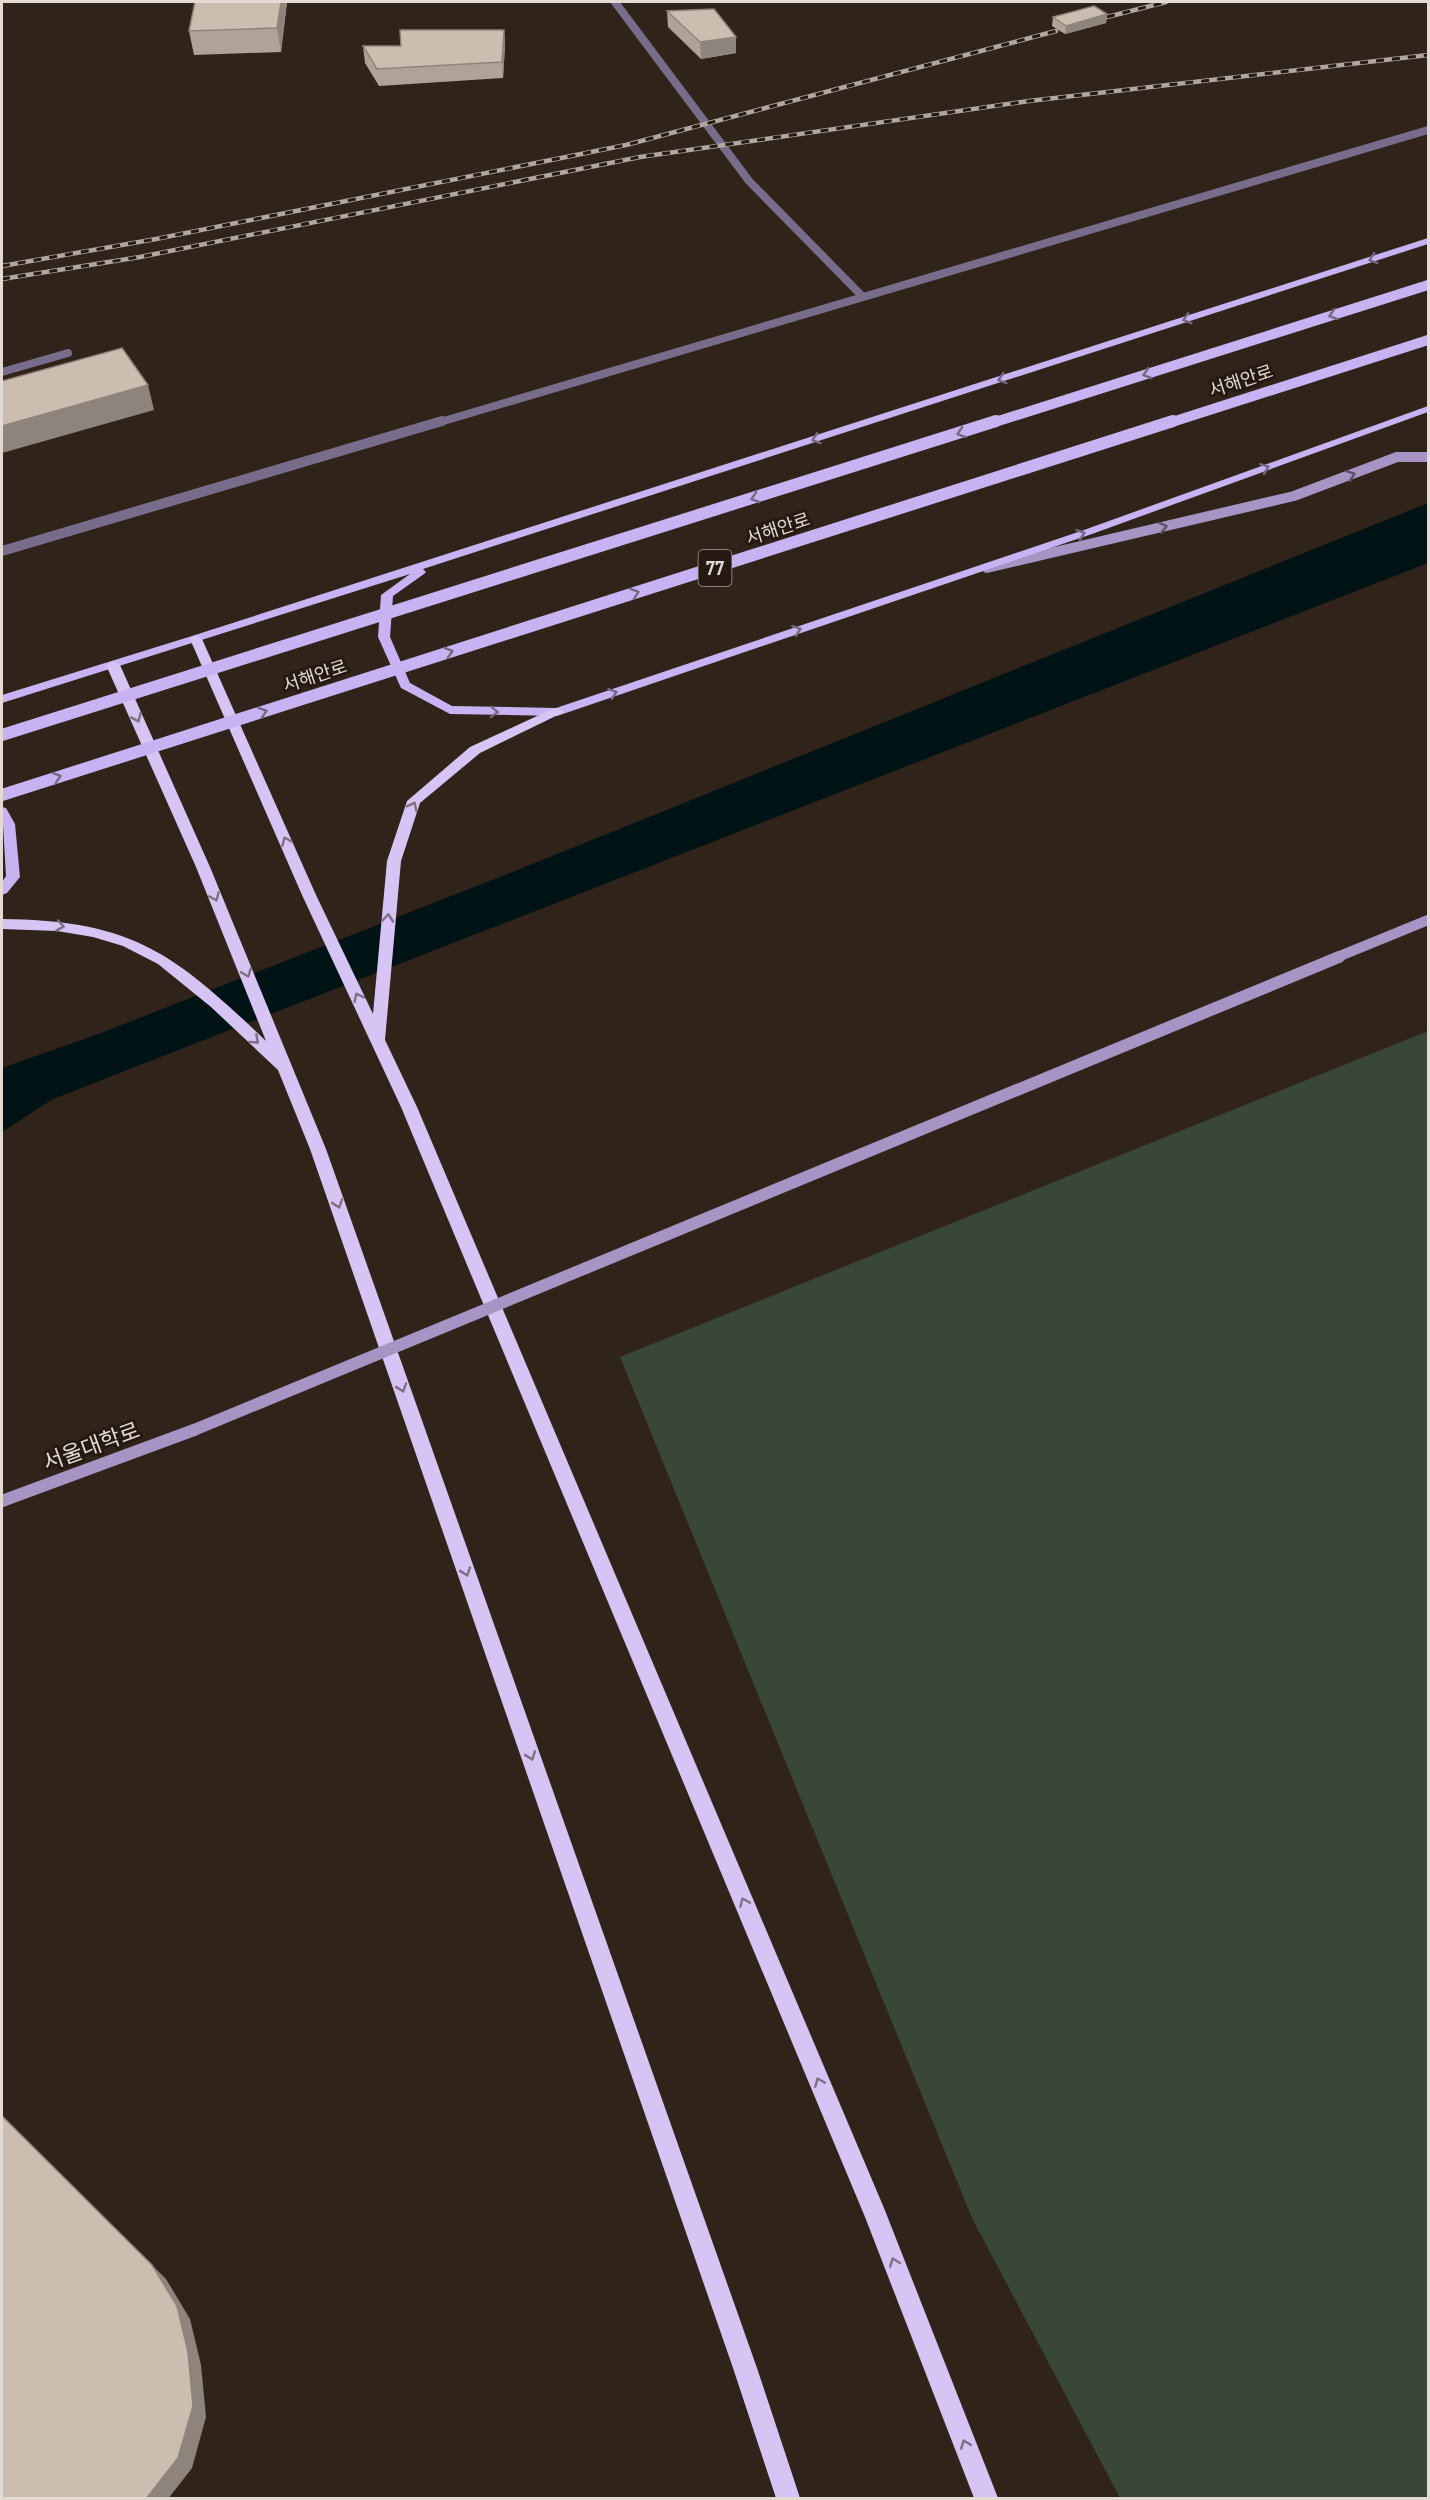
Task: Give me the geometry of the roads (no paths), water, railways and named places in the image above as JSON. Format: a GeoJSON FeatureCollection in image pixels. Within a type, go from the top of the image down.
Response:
{"type":"FeatureCollection","features":[{"type":"Feature","properties":{"kind":"highway"},"geometry":{"type":"LineString","coordinates":[[196,639],[309,894],[410,1107],[871,2205],[986,2499]]}},
{"type":"Feature","properties":{"kind":"highway"},"geometry":{"type":"LineString","coordinates":[[113,665],[224,918],[318,1149],[745,2368],[788,2499]]}},
{"type":"Feature","properties":{"kind":"highway"},"geometry":{"type":"LineString","coordinates":[[378,1040],[394,861],[414,801],[475,750],[557,712]]}},
{"type":"Feature","properties":{"kind":"highway"},"geometry":{"type":"LineString","coordinates":[[2,924],[53,924],[103,935],[145,950],[198,988],[285,1068]]}},
{"type":"Feature","properties":{"kind":"main road"},"geometry":{"type":"LineString","coordinates":[[2,699],[196,639],[1428,241]]}},
{"type":"Feature","properties":{"kind":"main road","name":"서해안로"},"geometry":{"type":"LineString","coordinates":[[2,735],[1428,285]]}},
{"type":"Feature","properties":{"kind":"main road","name":"서해안로"},"geometry":{"type":"LineString","coordinates":[[2,795],[1428,340]]}},
{"type":"Feature","properties":{"kind":"main road"},"geometry":{"type":"LineString","coordinates":[[435,562],[387,595],[384,636],[405,685],[450,710],[557,712],[963,574],[1428,410]]}},
{"type":"Feature","properties":{"kind":"main road"},"geometry":{"type":"LineString","coordinates":[[963,574],[1294,496],[1397,458],[1428,457]]}},
{"type":"Feature","properties":{"kind":"main road"},"geometry":{"type":"LineString","coordinates":[[2,811],[9,824],[13,877],[2,890]]}},
{"type":"Feature","properties":{"kind":"main road","name":"서울대학로"},"geometry":{"type":"LineString","coordinates":[[2,1501],[194,1430],[1428,920]]}},
{"type":"Feature","properties":{"kind":"lane"},"geometry":{"type":"LineString","coordinates":[[615,2],[749,180],[862,296]]}},
{"type":"Feature","properties":{"kind":"lane"},"geometry":{"type":"LineString","coordinates":[[2,551],[1428,130]]}},
{"type":"Feature","properties":{"kind":"lane"},"geometry":{"type":"LineString","coordinates":[[2,372],[68,353]]}},
{"type":"Feature","properties":{"kind":"railway"},"geometry":{"type":"LineString","coordinates":[[1107,17],[1166,2]]}},
{"type":"Feature","properties":{"kind":"railway"},"geometry":{"type":"LineString","coordinates":[[2,266],[156,239],[626,145],[1056,31]]}},
{"type":"Feature","properties":{"kind":"railway"},"geometry":{"type":"LineString","coordinates":[[2,279],[140,257],[640,157],[1029,101],[1428,55]]}}]}
